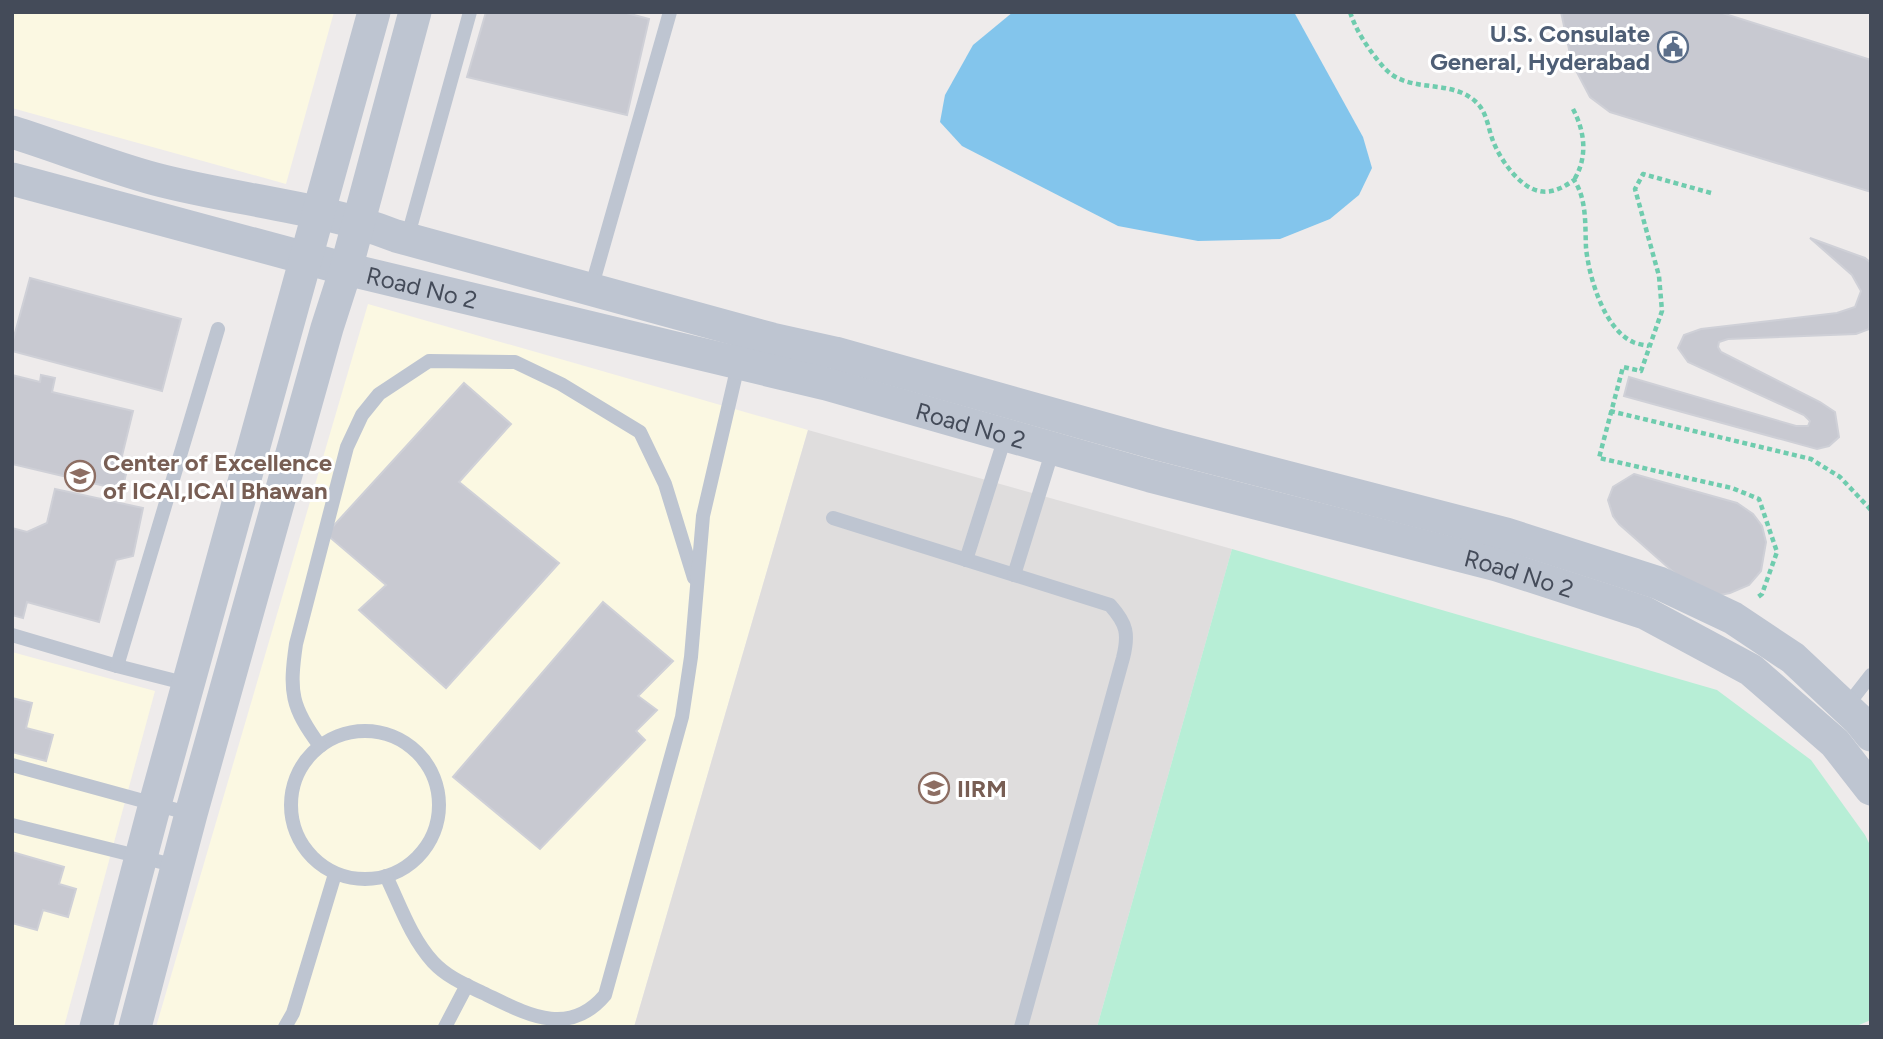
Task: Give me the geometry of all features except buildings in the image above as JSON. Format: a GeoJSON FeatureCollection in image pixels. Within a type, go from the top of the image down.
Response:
{"type":"FeatureCollection","features":[{"type":"Feature","properties":{"kind":"street"},"geometry":{"type":"LineString","coordinates":[[374,12],[155,804],[99,1019],[136,1022],[191,814],[323,342],[346,269],[415,12]]}},
{"type":"Feature","properties":{"kind":"street","name":"Road No 2"},"geometry":{"type":"LineString","coordinates":[[12,132],[154,178],[359,221],[407,239],[874,363],[1159,444],[1506,534],[1658,583],[1732,618],[1793,658],[1846,707],[1871,735]]}},
{"type":"Feature","properties":{"kind":"street","name":"Road No 2"},"geometry":{"type":"LineString","coordinates":[[12,179],[346,269],[826,384],[1150,476],[1497,565],[1645,613],[1751,670],[1835,743],[1871,789]]}},
{"type":"Feature","properties":{"kind":"street"},"geometry":{"type":"LineString","coordinates":[[1715,651],[1732,618]]}},
{"type":"Feature","properties":{"kind":"lane"},"geometry":{"type":"LineString","coordinates":[[407,239],[470,12]]}},
{"type":"Feature","properties":{"kind":"lane"},"geometry":{"type":"LineString","coordinates":[[591,289],[670,12]]}},
{"type":"Feature","properties":{"kind":"lane"},"geometry":{"type":"LineString","coordinates":[[117,666],[218,329]]}},
{"type":"Feature","properties":{"kind":"lane"},"geometry":{"type":"LineString","coordinates":[[386,876],[417,941],[446,975],[526,1014],[555,1020],[576,1017],[594,1009],[605,995],[682,717],[691,657],[703,516],[747,331]]}},
{"type":"Feature","properties":{"kind":"lane"},"geometry":{"type":"LineString","coordinates":[[320,746],[303,722],[294,702],[291,676],[296,645],[347,447],[362,415],[379,394],[429,361],[515,362],[561,384],[640,432],[665,484],[697,586]]}},
{"type":"Feature","properties":{"kind":"lane"},"geometry":{"type":"LineString","coordinates":[[966,560],[1006,434]]}},
{"type":"Feature","properties":{"kind":"lane"},"geometry":{"type":"LineString","coordinates":[[1014,575],[1053,448]]}},
{"type":"Feature","properties":{"kind":"lane"},"geometry":{"type":"LineString","coordinates":[[833,518],[1110,605],[1122,618],[1128,638],[1021,1027]]}},
{"type":"Feature","properties":{"kind":"lane"},"geometry":{"type":"LineString","coordinates":[[12,635],[189,684]]}},
{"type":"Feature","properties":{"kind":"lane"},"geometry":{"type":"LineString","coordinates":[[1846,707],[1871,675]]}},
{"type":"Feature","properties":{"kind":"lane"},"geometry":{"type":"LineString","coordinates":[[352,732],[386,734],[416,751],[431,772],[439,797],[435,831],[416,860],[402,870],[369,880],[335,874],[307,853],[292,822],[291,797],[298,772],[307,757],[336,737],[352,732]]}},
{"type":"Feature","properties":{"kind":"lane"},"geometry":{"type":"LineString","coordinates":[[12,765],[191,814]]}},
{"type":"Feature","properties":{"kind":"lane"},"geometry":{"type":"LineString","coordinates":[[12,825],[178,866]]}},
{"type":"Feature","properties":{"kind":"lane"},"geometry":{"type":"LineString","coordinates":[[285,1027],[293,1013],[335,874]]}},
{"type":"Feature","properties":{"kind":"lane"},"geometry":{"type":"LineString","coordinates":[[445,1027],[467,985]]}},
{"type":"Feature","properties":{"kind":"path"},"geometry":{"type":"LineString","coordinates":[[1350,12],[1355,28],[1391,74],[1401,79],[1454,90],[1467,95],[1478,104],[1507,166],[1540,192],[1555,191],[1574,180],[1581,168],[1583,135],[1573,109]]}},
{"type":"Feature","properties":{"kind":"path"},"geometry":{"type":"LineString","coordinates":[[1711,193],[1643,174],[1635,189],[1659,276],[1661,311],[1641,371],[1623,367],[1599,458],[1732,488],[1759,499],[1777,552],[1762,594],[1732,618]]}},
{"type":"Feature","properties":{"kind":"path"},"geometry":{"type":"LineString","coordinates":[[1574,180],[1583,204],[1587,251],[1594,288],[1618,331],[1632,342],[1649,346]]}},
{"type":"Feature","properties":{"kind":"path"},"geometry":{"type":"LineString","coordinates":[[1610,411],[1811,459],[1840,477],[1871,510]]}},
{"type":"Feature","properties":{"kind":"shaded area"},"geometry":{"type":"Polygon","coordinates":[[[12,12],[334,12],[286,184],[12,108],[12,12]]]}},
{"type":"Feature","properties":{"kind":"shaded area"},"geometry":{"type":"Polygon","coordinates":[[[368,304],[808,430],[634,1027],[156,1027],[368,304]]]}},
{"type":"Feature","properties":{"kind":"shaded area","name":"IIRM"},"geometry":{"type":"Polygon","coordinates":[[[808,430],[1232,549],[1097,1027],[634,1027],[808,430]]]}},
{"type":"Feature","properties":{"kind":"shaded area"},"geometry":{"type":"Polygon","coordinates":[[[12,652],[155,691],[64,1027],[12,1027],[12,652]]]}},
{"type":"Feature","properties":{"kind":"green space"},"geometry":{"type":"Polygon","coordinates":[[[1232,549],[1717,690],[1811,760],[1871,847],[1871,1020],[1854,1027],[1097,1027],[1232,549]]]}},
{"type":"Feature","properties":{"kind":"water"},"geometry":{"type":"Polygon","coordinates":[[[1013,12],[1294,12],[1363,137],[1372,168],[1359,195],[1330,219],[1280,239],[1198,241],[1118,226],[962,146],[940,122],[945,95],[973,45],[1013,12]]]}},
{"type":"Feature","properties":{"kind":"place","name":"U.S. Consulate General, Hyderabad"},"geometry":{"type":"Point","coordinates":[1673,47]}},
{"type":"Feature","properties":{"kind":"place","name":"Center of Excellence of ICAI,ICAI Bhawan"},"geometry":{"type":"Point","coordinates":[80,476]}},
{"type":"Feature","properties":{"kind":"place","name":"IIRM"},"geometry":{"type":"Point","coordinates":[934,788]}}]}
